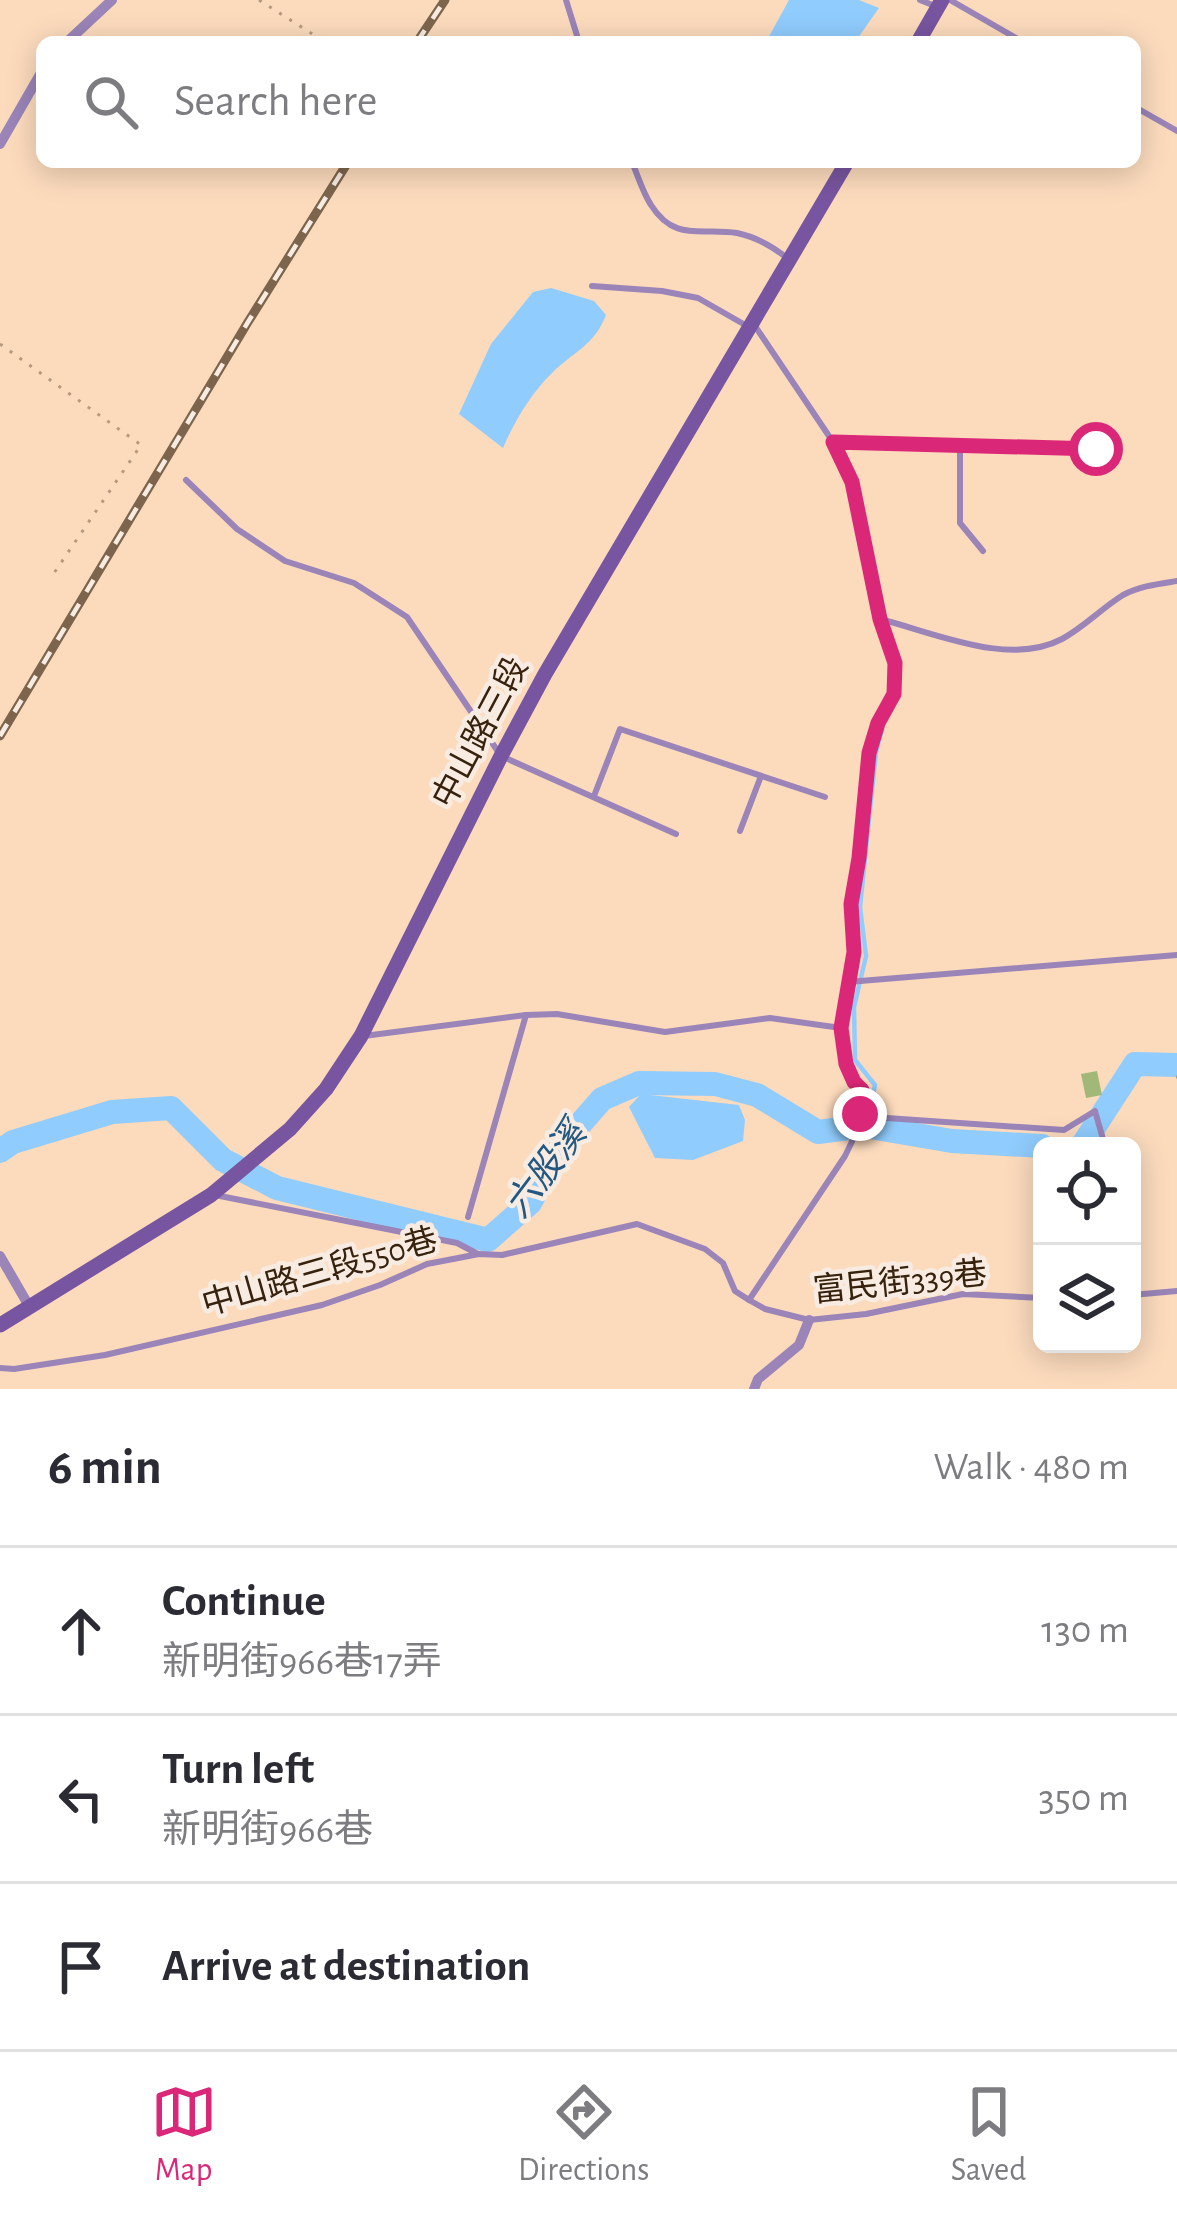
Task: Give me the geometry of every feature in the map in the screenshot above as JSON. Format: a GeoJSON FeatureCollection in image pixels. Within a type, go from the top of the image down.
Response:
{"type":"FeatureCollection","features":[{"type":"Feature","properties":{"kind":"street"},"geometry":{"type":"LineString","coordinates":[[73,36],[112,0]]}},
{"type":"Feature","properties":{"kind":"street"},"geometry":{"type":"LineString","coordinates":[[922,36],[944,3]]}},
{"type":"Feature","properties":{"kind":"street"},"geometry":{"type":"LineString","coordinates":[[0,144],[36,81]]}},
{"type":"Feature","properties":{"kind":"street","name":"中山路三段"},"geometry":{"type":"LineString","coordinates":[[211,1195],[290,1130],[326,1089],[361,1036],[545,674],[844,168]]}},
{"type":"Feature","properties":{"kind":"street"},"geometry":{"type":"LineString","coordinates":[[0,1325],[211,1195]]}},
{"type":"Feature","properties":{"kind":"street"},"geometry":{"type":"LineString","coordinates":[[0,1256],[28,1306]]}},
{"type":"Feature","properties":{"kind":"street"},"geometry":{"type":"LineString","coordinates":[[754,1389],[758,1379],[799,1345],[808,1320]]}},
{"type":"Feature","properties":{"kind":"lane"},"geometry":{"type":"LineString","coordinates":[[566,0],[576,36]]}},
{"type":"Feature","properties":{"kind":"lane"},"geometry":{"type":"LineString","coordinates":[[920,0],[944,3],[1011,36]]}},
{"type":"Feature","properties":{"kind":"lane"},"geometry":{"type":"LineString","coordinates":[[1141,110],[1177,131]]}},
{"type":"Feature","properties":{"kind":"lane"},"geometry":{"type":"LineString","coordinates":[[635,168],[651,205],[674,228],[735,233],[770,244],[790,260]]}},
{"type":"Feature","properties":{"kind":"lane"},"geometry":{"type":"LineString","coordinates":[[592,286],[698,298],[751,326],[833,442],[852,482],[880,619],[895,663],[894,694],[869,753],[851,904],[854,952],[841,1028],[846,1064],[862,1090],[857,1131],[748,1300]]}},
{"type":"Feature","properties":{"kind":"lane"},"geometry":{"type":"LineString","coordinates":[[833,442],[1096,449]]}},
{"type":"Feature","properties":{"kind":"lane"},"geometry":{"type":"LineString","coordinates":[[961,446],[960,523],[983,551]]}},
{"type":"Feature","properties":{"kind":"lane"},"geometry":{"type":"LineString","coordinates":[[185,479],[237,530],[285,561],[354,583],[406,617],[501,755],[676,834]]}},
{"type":"Feature","properties":{"kind":"lane"},"geometry":{"type":"LineString","coordinates":[[880,619],[1010,652],[1065,638],[1124,595],[1177,581]]}},
{"type":"Feature","properties":{"kind":"lane"},"geometry":{"type":"LineString","coordinates":[[594,796],[620,729],[824,797]]}},
{"type":"Feature","properties":{"kind":"lane"},"geometry":{"type":"LineString","coordinates":[[740,831],[761,776]]}},
{"type":"Feature","properties":{"kind":"lane"},"geometry":{"type":"LineString","coordinates":[[848,982],[1177,956]]}},
{"type":"Feature","properties":{"kind":"lane"},"geometry":{"type":"LineString","coordinates":[[361,1036],[557,1014],[664,1032],[770,1018],[841,1028]]}},
{"type":"Feature","properties":{"kind":"lane"},"geometry":{"type":"LineString","coordinates":[[468,1217],[526,1015]]}},
{"type":"Feature","properties":{"kind":"lane"},"geometry":{"type":"LineString","coordinates":[[872,1117],[1064,1130],[1094,1111],[1102,1137]]}},
{"type":"Feature","properties":{"kind":"lane"},"geometry":{"type":"LineString","coordinates":[[211,1195],[457,1243],[478,1254]]}},
{"type":"Feature","properties":{"kind":"lane","name":"中山路三段550巷"},"geometry":{"type":"LineString","coordinates":[[0,1368],[106,1355],[322,1305],[427,1264],[478,1254],[502,1255],[637,1224],[705,1250],[724,1263],[735,1291],[765,1309]]}},
{"type":"Feature","properties":{"kind":"lane"},"geometry":{"type":"LineString","coordinates":[[1141,1294],[1177,1292]]}},
{"type":"Feature","properties":{"kind":"lane","name":"富民街339巷"},"geometry":{"type":"LineString","coordinates":[[765,1309],[808,1320],[866,1314],[963,1294],[1033,1298]]}},
{"type":"Feature","properties":{"kind":"path"},"geometry":{"type":"LineString","coordinates":[[259,0],[316,36]]}},
{"type":"Feature","properties":{"kind":"path"},"geometry":{"type":"LineString","coordinates":[[0,344],[141,445],[54,573]]}},
{"type":"Feature","properties":{"kind":"water"},"geometry":{"type":"Polygon","coordinates":[[[789,0],[859,0],[879,8],[859,36],[769,36],[789,0]]]}},
{"type":"Feature","properties":{"kind":"water"},"geometry":{"type":"Polygon","coordinates":[[[551,288],[594,301],[606,315],[589,341],[537,389],[503,448],[459,414],[491,344],[533,292],[551,288]]]}},
{"type":"Feature","properties":{"kind":"water"},"geometry":{"type":"Polygon","coordinates":[[[641,1094],[739,1105],[745,1120],[743,1141],[693,1160],[655,1158],[629,1107],[641,1094]]]}},
{"type":"Feature","properties":{"kind":"building"},"geometry":{"type":"Polygon","coordinates":[[[1097,1071],[1102,1095],[1086,1098],[1081,1074],[1097,1071]]]}},
{"type":"Feature","properties":{"kind":"waterway"},"geometry":{"type":"LineString","coordinates":[[870,1109],[875,1085],[855,1060],[854,1007],[866,956],[860,907],[882,729]]}},
{"type":"Feature","properties":{"kind":"waterway","name":"六股溪"},"geometry":{"type":"LineString","coordinates":[[1088,1137],[1135,1064],[1177,1065]]}},
{"type":"Feature","properties":{"kind":"waterway","name":"六股溪"},"geometry":{"type":"LineString","coordinates":[[0,1151],[13,1142],[112,1112],[171,1108],[223,1160],[277,1188],[488,1240],[530,1203],[561,1146],[602,1099],[639,1083],[715,1084],[757,1095],[818,1132],[864,1126],[952,1141],[1033,1146]]}},
{"type":"Feature","properties":{"kind":"waterway","name":"六股溪"},"geometry":{"type":"LineString","coordinates":[[864,1126],[865,1121]]}},
{"type":"Feature","properties":{"kind":"railway"},"geometry":{"type":"LineString","coordinates":[[421,36],[445,0]]}},
{"type":"Feature","properties":{"kind":"railway"},"geometry":{"type":"LineString","coordinates":[[0,736],[344,168]]}},
{"type":"Feature","properties":{"kind":"route"},"geometry":{"type":"LineString","coordinates":[[860,1114],[862,1090],[846,1064],[841,1028],[854,952],[851,904],[869,753],[894,694],[895,663],[880,619],[852,482],[833,442],[1096,449]]}}]}
